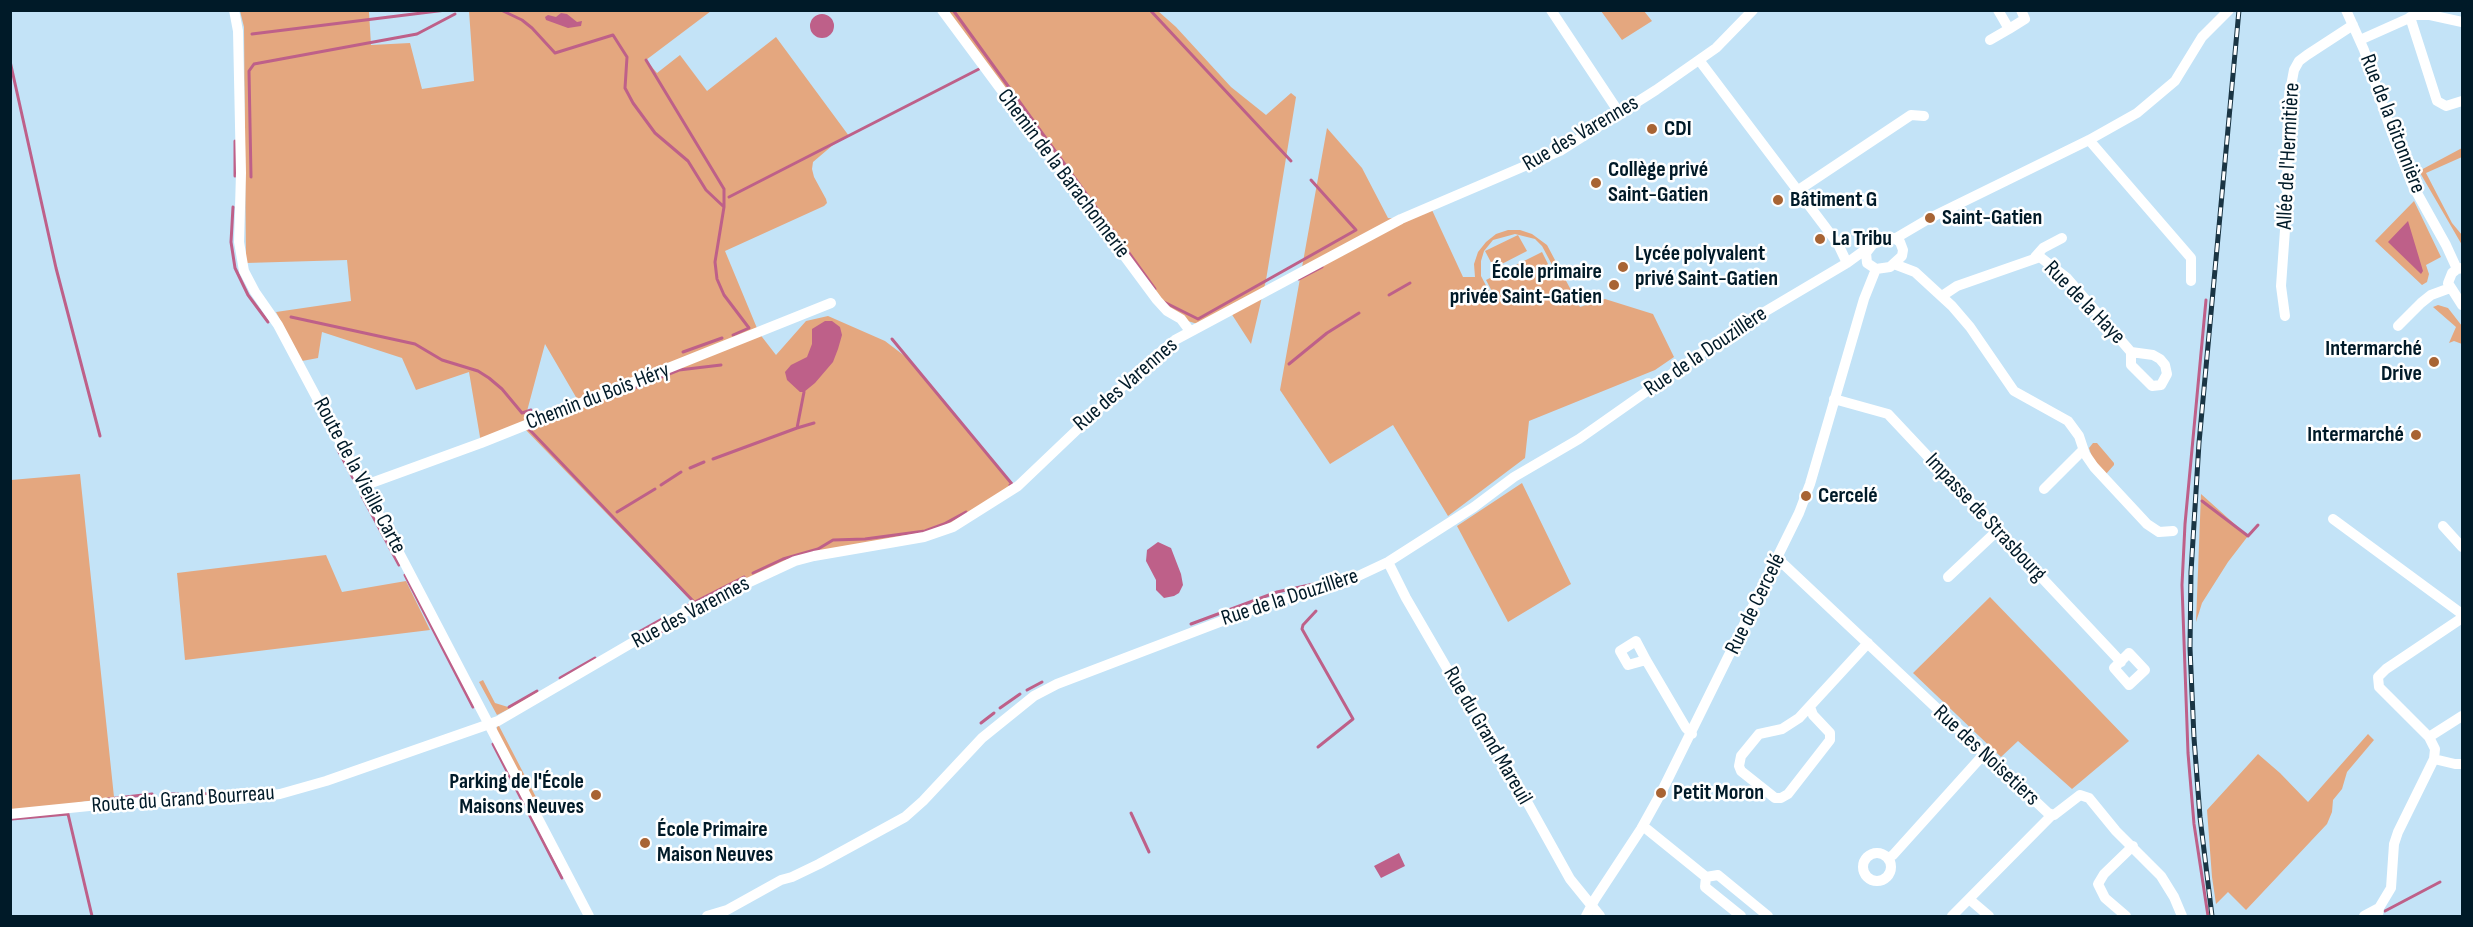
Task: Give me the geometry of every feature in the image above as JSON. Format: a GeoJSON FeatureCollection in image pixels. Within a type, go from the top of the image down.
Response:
{"type":"FeatureCollection","features":[{"type":"Feature","properties":{"kind":"street","name":"Route de la Vieille Carte"},"geometry":{"type":"LineString","coordinates":[[234,10],[238,31],[241,172],[239,242],[242,265],[255,292],[278,325],[589,916]]}},
{"type":"Feature","properties":{"kind":"street","name":"Chemin de la Barachonnerie"},"geometry":{"type":"LineString","coordinates":[[942,10],[1157,300],[1167,311],[1181,319],[1190,331]]}},
{"type":"Feature","properties":{"kind":"street"},"geometry":{"type":"LineString","coordinates":[[1551,10],[1620,114]]}},
{"type":"Feature","properties":{"kind":"street","name":"Rue des Varennes"},"geometry":{"type":"LineString","coordinates":[[489,725],[683,613],[795,561],[924,537],[965,520],[1018,486],[1144,365],[1175,340],[1392,223],[1560,151],[1620,114],[1699,60],[1729,37],[1753,10]]}},
{"type":"Feature","properties":{"kind":"street"},"geometry":{"type":"LineString","coordinates":[[1998,10],[2009,29]]}},
{"type":"Feature","properties":{"kind":"street"},"geometry":{"type":"LineString","coordinates":[[1990,39],[2025,19],[2021,10]]}},
{"type":"Feature","properties":{"kind":"street","name":"Rue de la Gitonnière"},"geometry":{"type":"LineString","coordinates":[[2346,10],[2360,40],[2412,184],[2460,269]]}},
{"type":"Feature","properties":{"kind":"street"},"geometry":{"type":"LineString","coordinates":[[1916,227],[1894,264],[1886,268],[1871,267],[1866,259],[1868,250],[1874,244],[1887,237],[1896,238],[1916,227],[2089,140],[2137,113],[2170,87],[2186,67],[2202,37],[2223,12]]}},
{"type":"Feature","properties":{"kind":"street"},"geometry":{"type":"LineString","coordinates":[[2360,40],[2410,17],[2430,15],[2463,22]]}},
{"type":"Feature","properties":{"kind":"street"},"geometry":{"type":"LineString","coordinates":[[2410,17],[2437,101],[2446,106],[2463,101]]}},
{"type":"Feature","properties":{"kind":"street","name":"Allée de l'Hermitière"},"geometry":{"type":"LineString","coordinates":[[2285,316],[2281,286],[2287,202],[2288,102],[2294,70],[2299,61],[2353,25]]}},
{"type":"Feature","properties":{"kind":"street"},"geometry":{"type":"LineString","coordinates":[[1699,60],[1838,244],[1847,263]]}},
{"type":"Feature","properties":{"kind":"street"},"geometry":{"type":"LineString","coordinates":[[1797,191],[1911,115],[1924,116]]}},
{"type":"Feature","properties":{"kind":"street"},"geometry":{"type":"LineString","coordinates":[[2089,140],[2191,258],[2191,281]]}},
{"type":"Feature","properties":{"kind":"street"},"geometry":{"type":"LineString","coordinates":[[1896,238],[1915,272],[1942,296],[1970,327],[2012,389],[2065,418],[2079,436],[2083,450],[2103,478],[2147,524],[2159,532],[2173,531]]}},
{"type":"Feature","properties":{"kind":"street","name":"Rue de la Haye"},"geometry":{"type":"LineString","coordinates":[[2035,257],[2043,248],[2062,238]]}},
{"type":"Feature","properties":{"kind":"street","name":"Rue de la Douzillère"},"geometry":{"type":"LineString","coordinates":[[707,916],[723,913],[781,880],[830,858],[905,817],[982,738],[1034,696],[1057,684],[1272,602],[1339,585],[1388,561],[1474,507],[1514,477],[1579,439],[1734,330],[1847,263],[1874,244]]}},
{"type":"Feature","properties":{"kind":"street","name":"Rue de la Haye"},"geometry":{"type":"LineString","coordinates":[[1942,296],[1957,286],[2035,257],[2044,258],[2067,278],[2131,352]]}},
{"type":"Feature","properties":{"kind":"street","name":"Rue de la Douzillère"},"geometry":{"type":"LineString","coordinates":[[1847,263],[1866,259]]}},
{"type":"Feature","properties":{"kind":"street"},"geometry":{"type":"LineString","coordinates":[[1894,264],[1915,272]]}},
{"type":"Feature","properties":{"kind":"street","name":"Rue de Cercelé"},"geometry":{"type":"LineString","coordinates":[[1589,912],[1643,826],[1692,734],[1778,560],[1807,494],[1864,299],[1875,269]]}},
{"type":"Feature","properties":{"kind":"street"},"geometry":{"type":"LineString","coordinates":[[2460,269],[2449,278],[2450,288],[2463,305]]}},
{"type":"Feature","properties":{"kind":"street"},"geometry":{"type":"LineString","coordinates":[[2398,326],[2431,295],[2450,288]]}},
{"type":"Feature","properties":{"kind":"street","name":"Chemin du Bois Héry"},"geometry":{"type":"LineString","coordinates":[[363,486],[481,443],[831,303]]}},
{"type":"Feature","properties":{"kind":"street","name":"Impasse de Strasbourg"},"geometry":{"type":"LineString","coordinates":[[1834,399],[1888,414],[2121,662]]}},
{"type":"Feature","properties":{"kind":"street"},"geometry":{"type":"LineString","coordinates":[[2044,489],[2083,450]]}},
{"type":"Feature","properties":{"kind":"street"},"geometry":{"type":"LineString","coordinates":[[2333,519],[2463,616],[2386,669],[2378,677],[2379,687],[2429,736],[2435,749],[2434,759],[2398,832],[2393,850],[2391,888],[2378,912],[2364,916]]}},
{"type":"Feature","properties":{"kind":"street"},"geometry":{"type":"LineString","coordinates":[[2443,526],[2463,547]]}},
{"type":"Feature","properties":{"kind":"street"},"geometry":{"type":"LineString","coordinates":[[1948,577],[1997,531]]}},
{"type":"Feature","properties":{"kind":"street","name":"Rue des Noisetiers"},"geometry":{"type":"LineString","coordinates":[[1778,560],[2051,816],[2076,797],[2085,795],[2167,885],[2177,901],[2182,916]]}},
{"type":"Feature","properties":{"kind":"street","name":"Rue du Grand Mareuil"},"geometry":{"type":"LineString","coordinates":[[1388,561],[1406,598],[1449,672],[1475,710],[1589,912],[1600,916]]}},
{"type":"Feature","properties":{"kind":"street"},"geometry":{"type":"LineString","coordinates":[[1810,707],[1813,715],[1830,733],[1830,740],[1788,794],[1775,798],[1742,771],[1739,759],[1759,734],[1786,727],[1810,707],[1868,643]]}},
{"type":"Feature","properties":{"kind":"street"},"geometry":{"type":"LineString","coordinates":[[1646,660],[1686,729],[1692,734]]}},
{"type":"Feature","properties":{"kind":"street"},"geometry":{"type":"LineString","coordinates":[[2429,736],[2463,716]]}},
{"type":"Feature","properties":{"kind":"street","name":"Route du Grand Bourreau"},"geometry":{"type":"LineString","coordinates":[[10,814],[109,804],[238,800],[280,794],[489,725]]}},
{"type":"Feature","properties":{"kind":"street"},"geometry":{"type":"LineString","coordinates":[[1888,858],[1984,754]]}},
{"type":"Feature","properties":{"kind":"street"},"geometry":{"type":"LineString","coordinates":[[2434,759],[2463,764]]}},
{"type":"Feature","properties":{"kind":"street"},"geometry":{"type":"LineString","coordinates":[[1952,916],[2051,816]]}},
{"type":"Feature","properties":{"kind":"street"},"geometry":{"type":"LineString","coordinates":[[1643,826],[1706,877],[1718,875],[1768,916]]}},
{"type":"Feature","properties":{"kind":"street"},"geometry":{"type":"LineString","coordinates":[[2126,916],[2105,898],[2098,884],[2104,874],[2133,846]]}},
{"type":"Feature","properties":{"kind":"street"},"geometry":{"type":"LineString","coordinates":[[1706,877],[1705,887],[1741,916]]}},
{"type":"Feature","properties":{"kind":"street"},"geometry":{"type":"LineString","coordinates":[[1970,899],[1989,916]]}},
{"type":"Feature","properties":{"kind":"shaded area"},"geometry":{"type":"Polygon","coordinates":[[[240,11],[378,11],[369,12],[371,45],[410,43],[422,89],[474,81],[469,11],[711,11],[646,60],[657,73],[680,55],[707,91],[776,37],[849,136],[833,145],[813,162],[814,177],[827,203],[824,206],[725,251],[759,333],[776,355],[806,321],[828,316],[885,341],[910,360],[1012,484],[953,527],[814,556],[696,606],[523,427],[481,443],[469,372],[416,390],[402,358],[322,332],[318,358],[302,361],[276,312],[351,301],[347,260],[246,263],[244,27],[240,11]],[[545,344],[523,426],[580,404],[545,344]]]}},
{"type":"Feature","properties":{"kind":"shaded area"},"geometry":{"type":"Polygon","coordinates":[[[946,11],[1158,11],[1176,27],[1231,87],[1266,115],[1291,93],[1296,97],[1266,280],[1251,344],[1229,310],[1201,325],[1181,319],[1167,311],[946,11]]]}},
{"type":"Feature","properties":{"kind":"shaded area"},"geometry":{"type":"Polygon","coordinates":[[[1601,11],[1644,11],[1652,21],[1622,40],[1601,11]]]}},
{"type":"Feature","properties":{"kind":"shaded area"},"geometry":{"type":"Polygon","coordinates":[[[561,13],[567,14],[577,22],[582,21],[581,26],[568,28],[546,20],[545,17],[548,15],[556,17],[561,13]]]}},
{"type":"Feature","properties":{"kind":"shaded area"},"geometry":{"type":"Polygon","coordinates":[[[822,14],[830,18],[834,26],[830,34],[822,38],[814,34],[810,26],[814,18],[822,14]]]}},
{"type":"Feature","properties":{"kind":"shaded area"},"geometry":{"type":"Polygon","coordinates":[[[1327,128],[1362,168],[1388,218],[1409,220],[1432,210],[1463,277],[1475,277],[1474,264],[1478,252],[1496,234],[1508,230],[1520,230],[1532,234],[1547,245],[1580,307],[1605,299],[1653,314],[1674,357],[1655,370],[1529,421],[1525,458],[1448,516],[1393,425],[1330,464],[1280,390],[1327,128]],[[1515,234],[1493,240],[1484,251],[1481,276],[1492,297],[1498,303],[1486,280],[1542,252],[1555,278],[1558,276],[1542,246],[1535,239],[1515,234]]]}},
{"type":"Feature","properties":{"kind":"shaded area"},"geometry":{"type":"Polygon","coordinates":[[[2462,148],[2462,157],[2426,173],[2452,223],[2462,235],[2462,245],[2419,171],[2462,148]]]}},
{"type":"Feature","properties":{"kind":"shaded area"},"geometry":{"type":"Polygon","coordinates":[[[2414,201],[2441,257],[2426,265],[2429,274],[2427,282],[2422,285],[2375,241],[2414,201]]]}},
{"type":"Feature","properties":{"kind":"shaded area"},"geometry":{"type":"Polygon","coordinates":[[[2408,221],[2423,271],[2421,274],[2388,242],[2408,221]]]}},
{"type":"Feature","properties":{"kind":"shaded area"},"geometry":{"type":"Polygon","coordinates":[[[1518,235],[1527,251],[1494,268],[1485,251],[1518,235]]]}},
{"type":"Feature","properties":{"kind":"shaded area"},"geometry":{"type":"Polygon","coordinates":[[[2438,305],[2448,308],[2462,326],[2462,344],[2454,341],[2449,343],[2456,327],[2433,307],[2438,305]]]}},
{"type":"Feature","properties":{"kind":"shaded area"},"geometry":{"type":"Polygon","coordinates":[[[825,321],[832,321],[840,327],[842,335],[838,349],[833,362],[815,383],[804,392],[800,392],[787,380],[785,372],[791,365],[807,357],[812,344],[812,329],[825,321]]]}},
{"type":"Feature","properties":{"kind":"shaded area"},"geometry":{"type":"Polygon","coordinates":[[[2093,443],[2097,443],[2114,463],[2106,474],[2092,457],[2089,448],[2093,443]]]}},
{"type":"Feature","properties":{"kind":"shaded area"},"geometry":{"type":"Polygon","coordinates":[[[80,474],[114,797],[50,807],[11,810],[11,480],[80,474]]]}},
{"type":"Feature","properties":{"kind":"shaded area"},"geometry":{"type":"Polygon","coordinates":[[[1522,483],[1571,584],[1508,622],[1457,526],[1522,483]]]}},
{"type":"Feature","properties":{"kind":"shaded area"},"geometry":{"type":"Polygon","coordinates":[[[2201,494],[2248,536],[2202,603],[2196,622],[2201,494]]]}},
{"type":"Feature","properties":{"kind":"shaded area"},"geometry":{"type":"Polygon","coordinates":[[[1158,542],[1171,548],[1183,585],[1179,593],[1164,598],[1156,590],[1156,580],[1146,561],[1147,550],[1158,542]]]}},
{"type":"Feature","properties":{"kind":"shaded area"},"geometry":{"type":"Polygon","coordinates":[[[326,555],[342,592],[406,581],[430,630],[185,660],[177,573],[326,555]]]}},
{"type":"Feature","properties":{"kind":"shaded area"},"geometry":{"type":"Polygon","coordinates":[[[1990,597],[2129,741],[2072,789],[2018,741],[2001,757],[1913,673],[1990,597]]]}},
{"type":"Feature","properties":{"kind":"shaded area"},"geometry":{"type":"Polygon","coordinates":[[[483,680],[495,703],[508,707],[537,690],[539,694],[497,715],[479,682],[483,680]]]}},
{"type":"Feature","properties":{"kind":"shaded area"},"geometry":{"type":"Polygon","coordinates":[[[498,724],[538,801],[536,805],[496,731],[498,724]]]}},
{"type":"Feature","properties":{"kind":"shaded area"},"geometry":{"type":"Polygon","coordinates":[[[2368,734],[2374,740],[2347,772],[2342,789],[2333,800],[2332,812],[2327,824],[2246,910],[2228,892],[2216,904],[2207,810],[2258,754],[2308,802],[2368,734]]]}},
{"type":"Feature","properties":{"kind":"shaded area"},"geometry":{"type":"Polygon","coordinates":[[[1399,853],[1405,866],[1381,878],[1374,866],[1399,853]]]}},
{"type":"Feature","properties":{"kind":"waterway"},"geometry":{"type":"LineString","coordinates":[[252,34],[446,10]]}},
{"type":"Feature","properties":{"kind":"waterway"},"geometry":{"type":"LineString","coordinates":[[501,10],[522,20],[555,53],[613,35],[627,57],[625,88],[633,103],[655,133],[688,161],[706,190],[724,207]]}},
{"type":"Feature","properties":{"kind":"waterway"},"geometry":{"type":"LineString","coordinates":[[953,10],[1155,289]]}},
{"type":"Feature","properties":{"kind":"waterway"},"geometry":{"type":"LineString","coordinates":[[1150,10],[1291,161]]}},
{"type":"Feature","properties":{"kind":"waterway"},"geometry":{"type":"LineString","coordinates":[[251,177],[249,71],[254,64],[417,34],[455,14]]}},
{"type":"Feature","properties":{"kind":"waterway"},"geometry":{"type":"LineString","coordinates":[[646,60],[724,189],[724,207],[715,262],[717,279],[724,295],[749,328],[733,335]]}},
{"type":"Feature","properties":{"kind":"waterway"},"geometry":{"type":"LineString","coordinates":[[10,61],[56,268],[100,436]]}},
{"type":"Feature","properties":{"kind":"waterway"},"geometry":{"type":"LineString","coordinates":[[729,197],[979,69]]}},
{"type":"Feature","properties":{"kind":"waterway"},"geometry":{"type":"LineString","coordinates":[[235,141],[235,176]]}},
{"type":"Feature","properties":{"kind":"waterway"},"geometry":{"type":"LineString","coordinates":[[1164,302],[1198,319],[1356,230],[1311,180]]}},
{"type":"Feature","properties":{"kind":"waterway"},"geometry":{"type":"LineString","coordinates":[[233,207],[231,242],[235,268],[248,295],[268,322]]}},
{"type":"Feature","properties":{"kind":"waterway"},"geometry":{"type":"LineString","coordinates":[[1299,279],[1322,267]]}},
{"type":"Feature","properties":{"kind":"waterway"},"geometry":{"type":"LineString","coordinates":[[1389,295],[1410,283]]}},
{"type":"Feature","properties":{"kind":"waterway"},"geometry":{"type":"LineString","coordinates":[[2206,300],[2185,524],[2182,585],[2188,753],[2194,824],[2208,916]]}},
{"type":"Feature","properties":{"kind":"waterway"},"geometry":{"type":"LineString","coordinates":[[1289,364],[1327,333],[1359,313]]}},
{"type":"Feature","properties":{"kind":"waterway"},"geometry":{"type":"LineString","coordinates":[[291,317],[415,344],[442,360],[478,371],[502,389],[522,413],[531,410]]}},
{"type":"Feature","properties":{"kind":"waterway"},"geometry":{"type":"LineString","coordinates":[[683,352],[722,338]]}},
{"type":"Feature","properties":{"kind":"waterway"},"geometry":{"type":"LineString","coordinates":[[892,339],[1012,484],[1010,485]]}},
{"type":"Feature","properties":{"kind":"waterway"},"geometry":{"type":"LineString","coordinates":[[634,388],[679,370],[721,365]]}},
{"type":"Feature","properties":{"kind":"waterway"},"geometry":{"type":"LineString","coordinates":[[713,459],[797,428],[804,392]]}},
{"type":"Feature","properties":{"kind":"waterway"},"geometry":{"type":"LineString","coordinates":[[797,428],[814,423]]}},
{"type":"Feature","properties":{"kind":"waterway"},"geometry":{"type":"LineString","coordinates":[[527,427],[694,602]]}},
{"type":"Feature","properties":{"kind":"waterway"},"geometry":{"type":"LineString","coordinates":[[338,450],[353,478]]}},
{"type":"Feature","properties":{"kind":"waterway"},"geometry":{"type":"LineString","coordinates":[[690,468],[704,462]]}},
{"type":"Feature","properties":{"kind":"waterway"},"geometry":{"type":"LineString","coordinates":[[661,485],[681,472]]}},
{"type":"Feature","properties":{"kind":"waterway"},"geometry":{"type":"LineString","coordinates":[[617,512],[655,489]]}},
{"type":"Feature","properties":{"kind":"waterway"},"geometry":{"type":"LineString","coordinates":[[362,496],[399,565]]}},
{"type":"Feature","properties":{"kind":"waterway"},"geometry":{"type":"LineString","coordinates":[[2202,501],[2248,536],[2258,525]]}},
{"type":"Feature","properties":{"kind":"waterway"},"geometry":{"type":"LineString","coordinates":[[753,573],[783,559],[818,549],[833,540],[865,539],[925,531],[966,512]]}},
{"type":"Feature","properties":{"kind":"waterway"},"geometry":{"type":"LineString","coordinates":[[405,575],[473,707]]}},
{"type":"Feature","properties":{"kind":"waterway"},"geometry":{"type":"LineString","coordinates":[[685,607],[744,577]]}},
{"type":"Feature","properties":{"kind":"waterway"},"geometry":{"type":"LineString","coordinates":[[1191,624],[1277,592],[1337,579]]}},
{"type":"Feature","properties":{"kind":"waterway"},"geometry":{"type":"LineString","coordinates":[[1316,611],[1302,629],[1353,719],[1318,747]]}},
{"type":"Feature","properties":{"kind":"waterway"},"geometry":{"type":"LineString","coordinates":[[637,633],[662,619]]}},
{"type":"Feature","properties":{"kind":"waterway"},"geometry":{"type":"LineString","coordinates":[[661,632],[682,620]]}},
{"type":"Feature","properties":{"kind":"waterway"},"geometry":{"type":"LineString","coordinates":[[560,678],[595,658]]}},
{"type":"Feature","properties":{"kind":"waterway"},"geometry":{"type":"LineString","coordinates":[[1027,690],[1042,682]]}},
{"type":"Feature","properties":{"kind":"waterway"},"geometry":{"type":"LineString","coordinates":[[509,707],[537,691]]}},
{"type":"Feature","properties":{"kind":"waterway"},"geometry":{"type":"LineString","coordinates":[[1000,708],[1020,694]]}},
{"type":"Feature","properties":{"kind":"waterway"},"geometry":{"type":"LineString","coordinates":[[981,723],[994,713]]}},
{"type":"Feature","properties":{"kind":"waterway"},"geometry":{"type":"LineString","coordinates":[[493,744],[524,804]]}},
{"type":"Feature","properties":{"kind":"waterway"},"geometry":{"type":"LineString","coordinates":[[198,794],[233,793]]}},
{"type":"Feature","properties":{"kind":"waterway"},"geometry":{"type":"LineString","coordinates":[[108,799],[152,794]]}},
{"type":"Feature","properties":{"kind":"waterway"},"geometry":{"type":"LineString","coordinates":[[163,794],[178,794]]}},
{"type":"Feature","properties":{"kind":"waterway"},"geometry":{"type":"LineString","coordinates":[[528,812],[562,878]]}},
{"type":"Feature","properties":{"kind":"waterway"},"geometry":{"type":"LineString","coordinates":[[1131,813],[1149,852]]}},
{"type":"Feature","properties":{"kind":"waterway"},"geometry":{"type":"LineString","coordinates":[[12,819],[68,814],[92,916]]}},
{"type":"Feature","properties":{"kind":"waterway"},"geometry":{"type":"LineString","coordinates":[[2385,911],[2440,882]]}},
{"type":"Feature","properties":{"kind":"railway"},"geometry":{"type":"LineString","coordinates":[[2212,916],[2200,817],[2194,738],[2190,648],[2191,572],[2199,443],[2239,10]]}},
{"type":"Feature","properties":{"kind":"place","name":"CDI"},"geometry":{"type":"Point","coordinates":[1652,129]}},
{"type":"Feature","properties":{"kind":"place","name":"Collège privé Saint-Gatien"},"geometry":{"type":"Point","coordinates":[1596,183]}},
{"type":"Feature","properties":{"kind":"place","name":"Bâtiment G"},"geometry":{"type":"Point","coordinates":[1778,200]}},
{"type":"Feature","properties":{"kind":"place","name":"Saint-Gatien"},"geometry":{"type":"Point","coordinates":[1930,218]}},
{"type":"Feature","properties":{"kind":"place","name":"La Tribu"},"geometry":{"type":"Point","coordinates":[1820,239]}},
{"type":"Feature","properties":{"kind":"place","name":"Lycée polyvalent privé Saint-Gatien"},"geometry":{"type":"Point","coordinates":[1623,267]}},
{"type":"Feature","properties":{"kind":"place","name":"École primaire privée Saint-Gatien"},"geometry":{"type":"Point","coordinates":[1614,285]}},
{"type":"Feature","properties":{"kind":"place","name":"Intermarché Drive"},"geometry":{"type":"Point","coordinates":[2434,362]}},
{"type":"Feature","properties":{"kind":"place","name":"Intermarché"},"geometry":{"type":"Point","coordinates":[2416,435]}},
{"type":"Feature","properties":{"kind":"place","name":"Cercelé"},"geometry":{"type":"Point","coordinates":[1806,496]}},
{"type":"Feature","properties":{"kind":"place","name":"Petit Moron"},"geometry":{"type":"Point","coordinates":[1661,793]}},
{"type":"Feature","properties":{"kind":"place","name":"Parking de l'École Maisons Neuves"},"geometry":{"type":"Point","coordinates":[596,795]}},
{"type":"Feature","properties":{"kind":"place","name":"École Primaire Maison Neuves"},"geometry":{"type":"Point","coordinates":[645,843]}}]}
